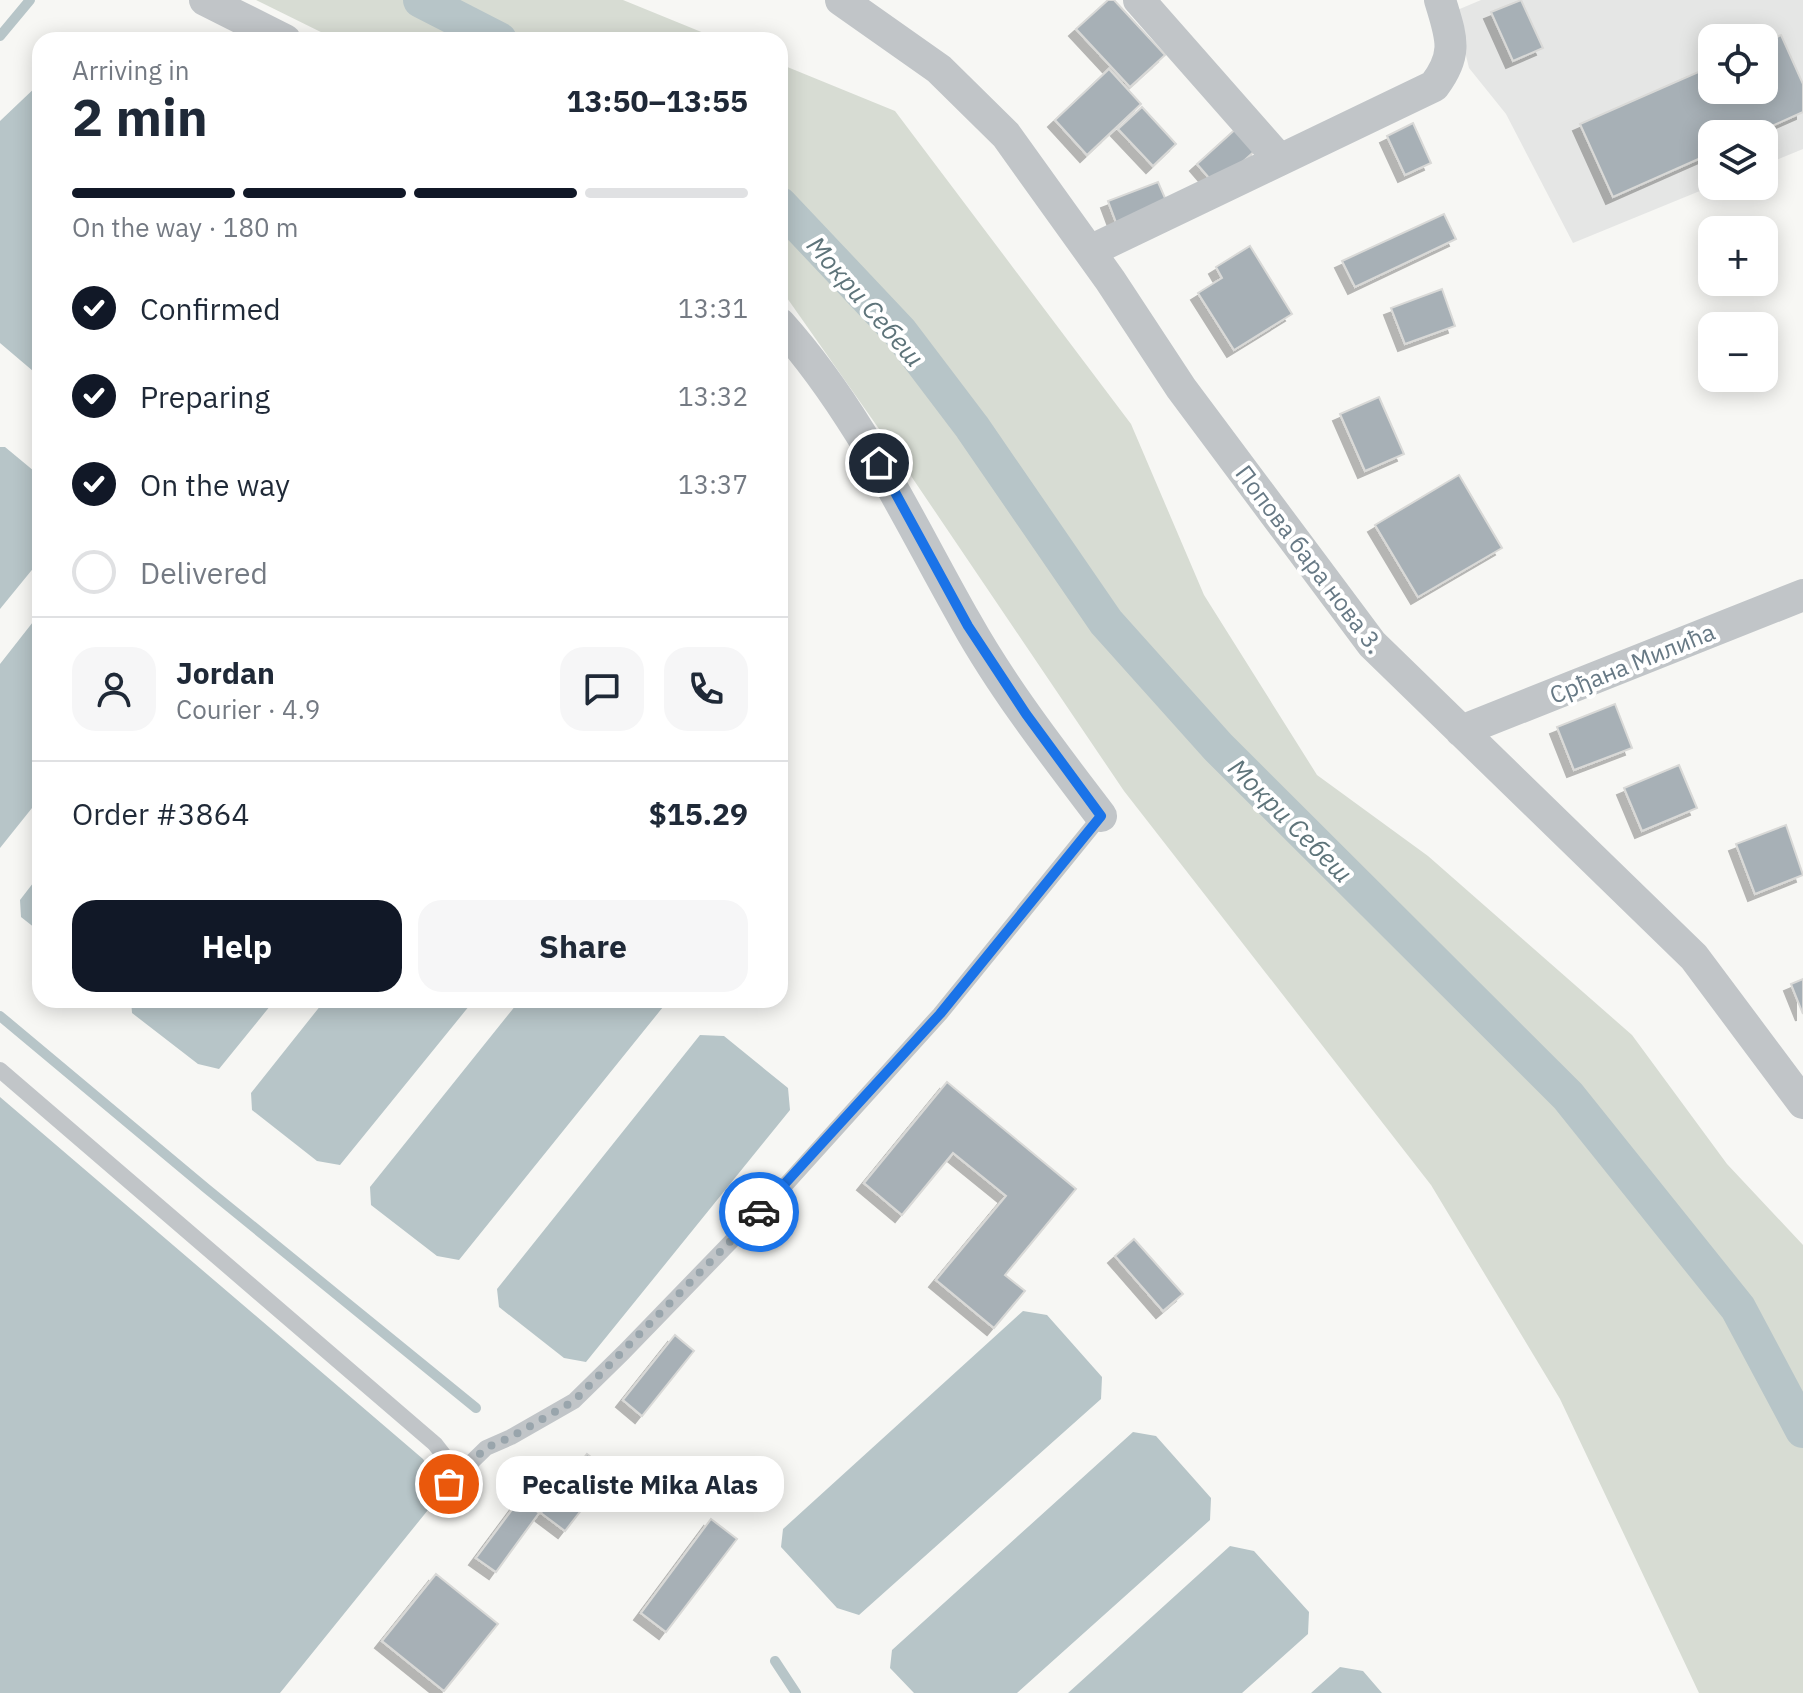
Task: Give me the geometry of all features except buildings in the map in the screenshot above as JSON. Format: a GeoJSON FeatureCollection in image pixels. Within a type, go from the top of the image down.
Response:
{"type":"FeatureCollection","features":[{"type":"Feature","properties":{"kind":"street"},"geometry":{"type":"LineString","coordinates":[[205,0],[269,32]]}},
{"type":"Feature","properties":{"kind":"street","name":"Попова бара нова 3."},"geometry":{"type":"LineString","coordinates":[[841,0],[929,61],[966,93],[1006,135],[1090,251],[1181,388],[1372,644],[1694,957],[1803,1103]]}},
{"type":"Feature","properties":{"kind":"street"},"geometry":{"type":"LineString","coordinates":[[1139,0],[1280,160]]}},
{"type":"Feature","properties":{"kind":"street"},"geometry":{"type":"LineString","coordinates":[[1090,251],[1434,86],[1451,56],[1452,39],[1440,0]]}},
{"type":"Feature","properties":{"kind":"street"},"geometry":{"type":"LineString","coordinates":[[788,333],[864,436],[968,626],[1026,714],[1101,816]]}},
{"type":"Feature","properties":{"kind":"street","name":"Срђана Милића"},"geometry":{"type":"LineString","coordinates":[[1461,731],[1803,595]]}},
{"type":"Feature","properties":{"kind":"lane"},"geometry":{"type":"LineString","coordinates":[[0,1070],[435,1444],[452,1466],[449,1484],[486,1448],[574,1401],[624,1352],[781,1190],[940,1014],[1101,816]]}},
{"type":"Feature","properties":{"kind":"shaded area"},"geometry":{"type":"Polygon","coordinates":[[[256,0],[623,0],[701,32],[321,32],[256,0]]]}},
{"type":"Feature","properties":{"kind":"shaded area"},"geometry":{"type":"Polygon","coordinates":[[[1481,0],[1803,0],[1803,149],[1778,159],[1778,120],[1698,120],[1698,192],[1573,243],[1506,114],[1469,68],[1455,11],[1481,0]]]}},
{"type":"Feature","properties":{"kind":"shaded area"},"geometry":{"type":"Polygon","coordinates":[[[788,67],[895,111],[1131,424],[1204,595],[1317,775],[1428,856],[1632,1035],[1727,1164],[1803,1245],[1803,1693],[1699,1693],[1560,1399],[1431,1185],[1124,791],[788,299],[788,67]]]}},
{"type":"Feature","properties":{"kind":"shaded area"},"geometry":{"type":"Polygon","coordinates":[[[32,91],[32,370],[0,343],[0,121],[32,91]]]}},
{"type":"Feature","properties":{"kind":"shaded area"},"geometry":{"type":"Polygon","coordinates":[[[0,447],[5,447],[32,469],[32,570],[0,609],[0,447]]]}},
{"type":"Feature","properties":{"kind":"shaded area"},"geometry":{"type":"Polygon","coordinates":[[[32,623],[32,808],[0,848],[0,664],[32,623]]]}},
{"type":"Feature","properties":{"kind":"shaded area"},"geometry":{"type":"Polygon","coordinates":[[[32,884],[32,926],[21,917],[20,900],[32,884]]]}},
{"type":"Feature","properties":{"kind":"shaded area"},"geometry":{"type":"Polygon","coordinates":[[[132,1008],[269,1008],[219,1069],[198,1064],[132,1013],[132,1008]]]}},
{"type":"Feature","properties":{"kind":"shaded area"},"geometry":{"type":"Polygon","coordinates":[[[319,1008],[468,1008],[340,1165],[317,1161],[252,1110],[251,1093],[319,1008]]]}},
{"type":"Feature","properties":{"kind":"shaded area"},"geometry":{"type":"Polygon","coordinates":[[[514,1008],[662,1008],[459,1260],[437,1256],[371,1205],[370,1187],[514,1008]]]}},
{"type":"Feature","properties":{"kind":"shaded area"},"geometry":{"type":"Polygon","coordinates":[[[700,1035],[724,1036],[788,1088],[790,1110],[586,1362],[564,1358],[499,1307],[497,1289],[700,1035]]]}},
{"type":"Feature","properties":{"kind":"shaded area"},"geometry":{"type":"Polygon","coordinates":[[[0,1097],[423,1459],[433,1474],[432,1505],[280,1693],[0,1693],[0,1097]]]}},
{"type":"Feature","properties":{"kind":"shaded area"},"geometry":{"type":"Polygon","coordinates":[[[1023,1311],[1047,1315],[1102,1377],[1101,1399],[859,1615],[837,1608],[781,1547],[783,1529],[1023,1311]]]}},
{"type":"Feature","properties":{"kind":"shaded area"},"geometry":{"type":"Polygon","coordinates":[[[1133,1432],[1156,1436],[1211,1498],[1210,1520],[1017,1693],[914,1693],[890,1668],[892,1650],[1133,1432]]]}},
{"type":"Feature","properties":{"kind":"shaded area"},"geometry":{"type":"Polygon","coordinates":[[[1230,1546],[1254,1551],[1309,1612],[1308,1634],[1242,1693],[1068,1693],[1230,1546]]]}},
{"type":"Feature","properties":{"kind":"shaded area"},"geometry":{"type":"Polygon","coordinates":[[[1340,1667],[1363,1671],[1382,1693],[1311,1693],[1340,1667]]]}},
{"type":"Feature","properties":{"kind":"waterway"},"geometry":{"type":"LineString","coordinates":[[0,36],[30,0]]}},
{"type":"Feature","properties":{"kind":"waterway","name":"Мокри Себеш"},"geometry":{"type":"LineString","coordinates":[[421,0],[483,32]]}},
{"type":"Feature","properties":{"kind":"waterway","name":"Мокри Себеш"},"geometry":{"type":"LineString","coordinates":[[788,213],[900,332],[972,427],[1106,622],[1218,747],[1568,1096],[1738,1308],[1803,1430]]}},
{"type":"Feature","properties":{"kind":"waterway"},"geometry":{"type":"LineString","coordinates":[[0,1016],[476,1408]]}},
{"type":"Feature","properties":{"kind":"waterway"},"geometry":{"type":"LineString","coordinates":[[775,1661],[796,1693]]}},
{"type":"Feature","properties":{"kind":"way so far"},"geometry":{"type":"LineString","coordinates":[[449,1484],[486,1448],[574,1401],[759,1212]]}},
{"type":"Feature","properties":{"kind":"place","name":"Pecaliste Mika Alas"},"geometry":{"type":"Point","coordinates":[449,1484]}},
{"type":"Feature","properties":{"kind":"route"},"geometry":{"type":"LineString","coordinates":[[759,1212],[940,1014],[1101,816],[1026,714],[968,626],[879,463]]}}]}
